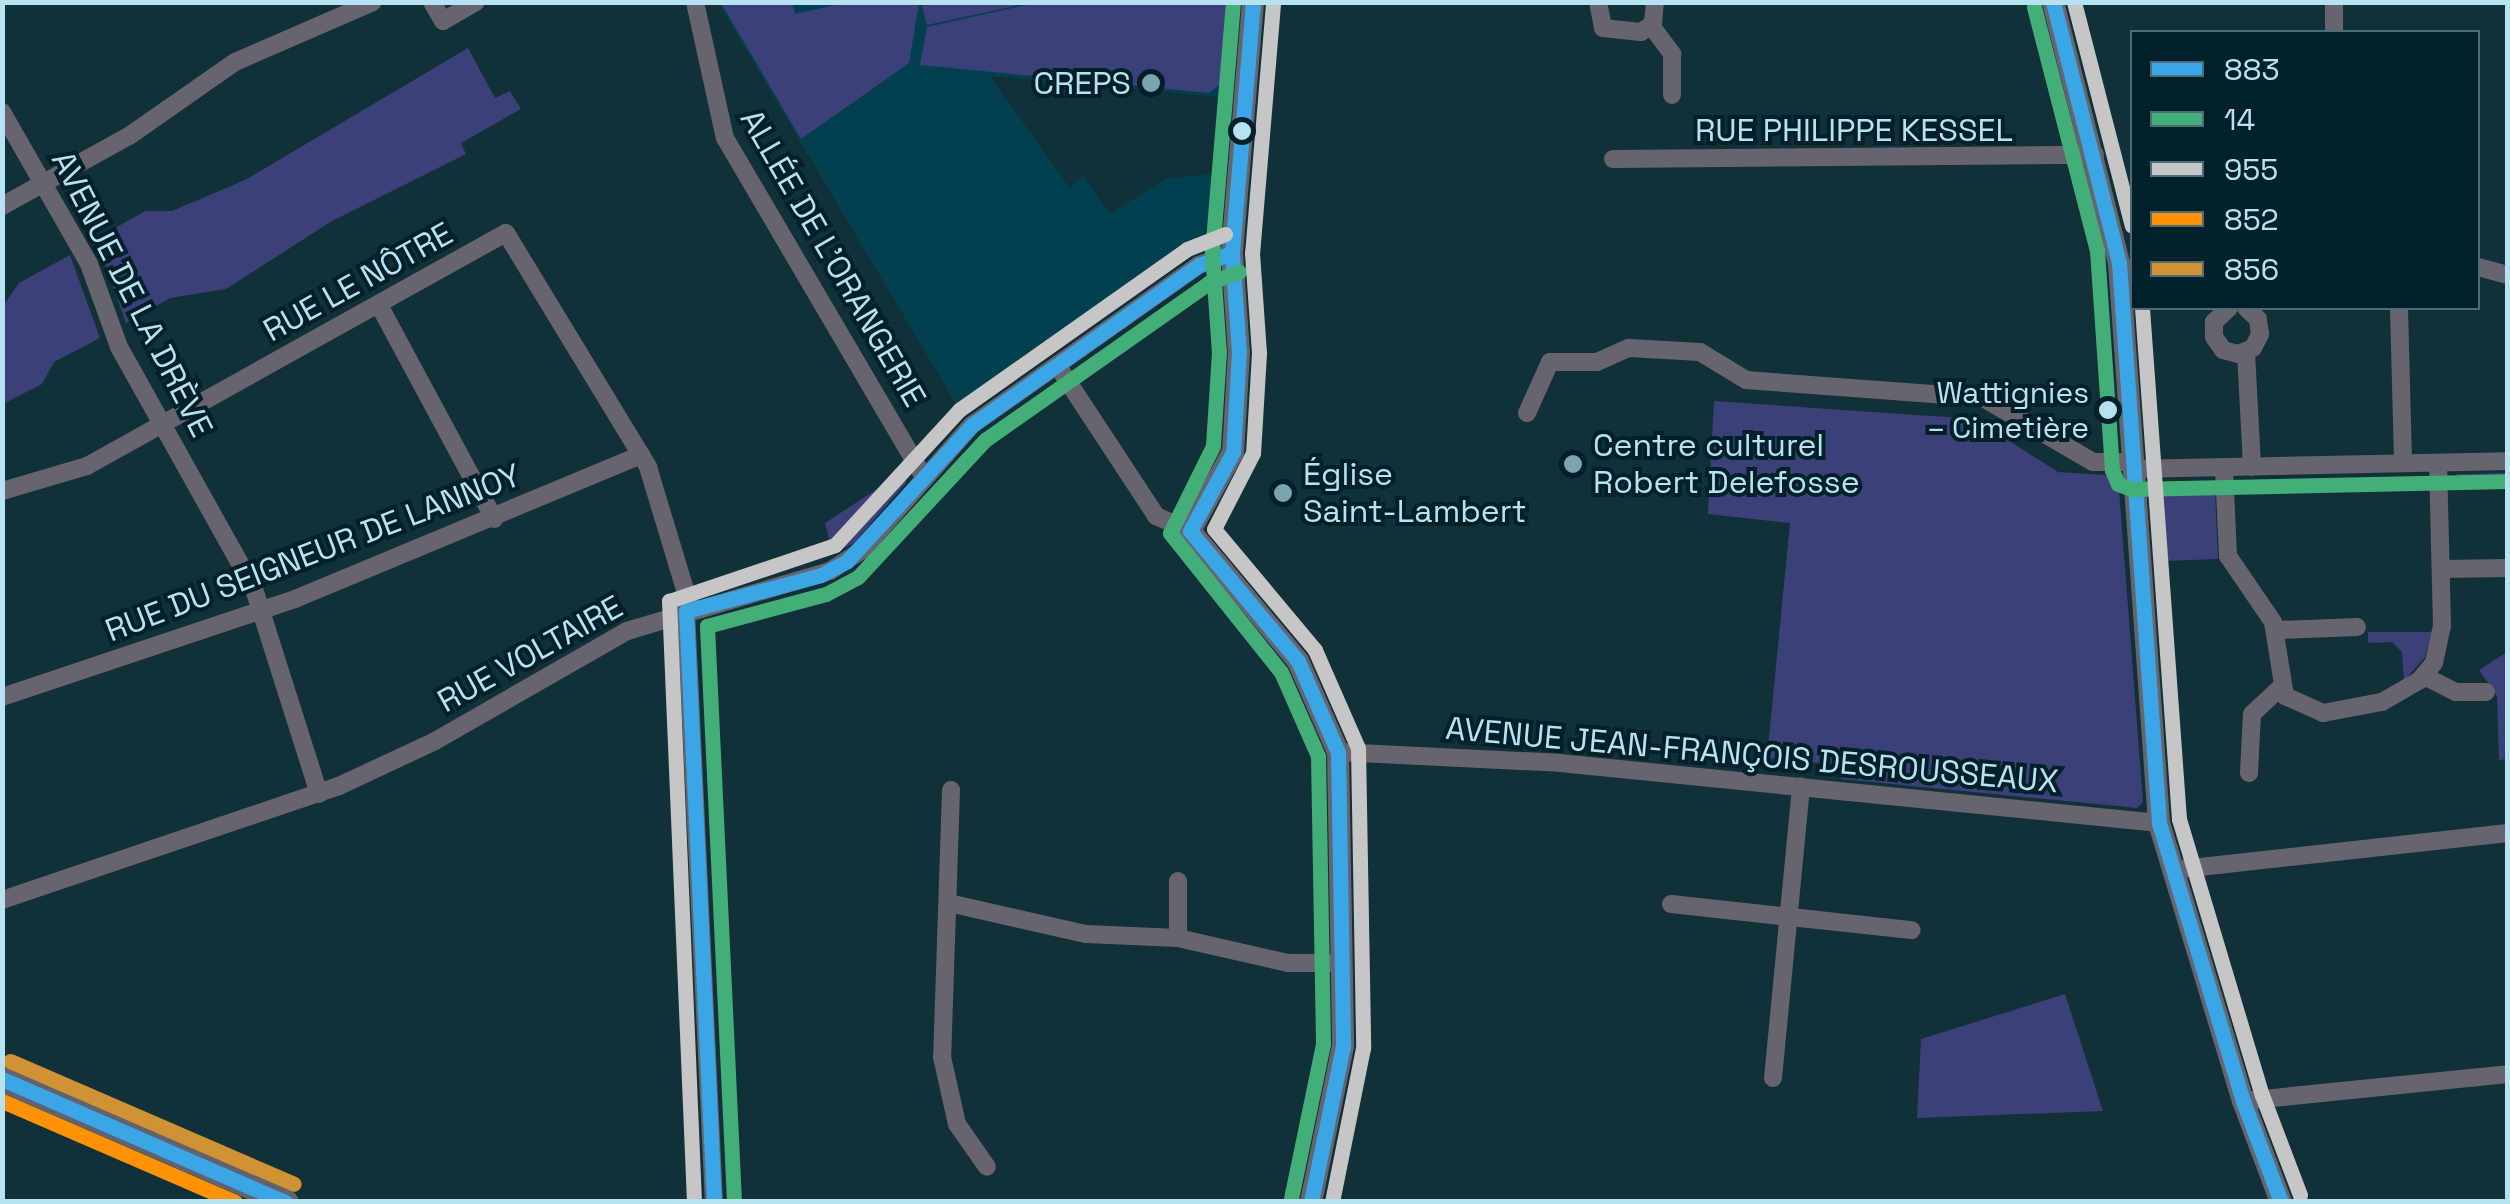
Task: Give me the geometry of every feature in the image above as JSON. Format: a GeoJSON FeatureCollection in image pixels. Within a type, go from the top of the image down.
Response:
{"type":"FeatureCollection","features":[{"type":"Feature","properties":{"kind":"main road"},"geometry":{"type":"LineString","coordinates":[[2,1080],[286,1202]]}},
{"type":"Feature","properties":{"kind":"street"},"geometry":{"type":"LineString","coordinates":[[2,206],[129,136],[235,62],[373,2]]}},
{"type":"Feature","properties":{"kind":"street"},"geometry":{"type":"LineString","coordinates":[[432,2],[443,21],[476,2]]}},
{"type":"Feature","properties":{"kind":"street","name":"ALLÉE DE L'ORANGERIE"},"geometry":{"type":"LineString","coordinates":[[695,2],[725,138],[924,477]]}},
{"type":"Feature","properties":{"kind":"street"},"geometry":{"type":"LineString","coordinates":[[1190,532],[1228,473],[1234,441],[1238,352],[1232,253],[1253,2]]}},
{"type":"Feature","properties":{"kind":"street"},"geometry":{"type":"LineString","coordinates":[[1598,2],[1598,19],[1608,31],[1652,27]]}},
{"type":"Feature","properties":{"kind":"street"},"geometry":{"type":"LineString","coordinates":[[1656,2],[1652,27],[1672,54],[1672,95]]}},
{"type":"Feature","properties":{"kind":"street"},"geometry":{"type":"LineString","coordinates":[[2053,2],[2119,263],[2159,822],[2243,1102],[2280,1202]]}},
{"type":"Feature","properties":{"kind":"street"},"geometry":{"type":"LineString","coordinates":[[2334,2],[2334,30]]}},
{"type":"Feature","properties":{"kind":"street","name":"AVENUE DE LA DRÈVE"},"geometry":{"type":"LineString","coordinates":[[2,112],[89,264],[119,347],[263,611],[319,794]]}},
{"type":"Feature","properties":{"kind":"street","name":"RUE PHILIPPE KESSEL"},"geometry":{"type":"LineString","coordinates":[[1614,160],[2095,156]]}},
{"type":"Feature","properties":{"kind":"street","name":"RUE LE NÔTRE"},"geometry":{"type":"LineString","coordinates":[[2,491],[81,469],[506,232],[641,455]]}},
{"type":"Feature","properties":{"kind":"street","name":"RUE VOLTAIRE"},"geometry":{"type":"LineString","coordinates":[[2,900],[319,794],[435,741],[594,646],[688,610],[838,567],[870,542],[964,432],[1199,265],[1232,253]]}},
{"type":"Feature","properties":{"kind":"street"},"geometry":{"type":"LineString","coordinates":[[2480,268],[2508,275]]}},
{"type":"Feature","properties":{"kind":"street"},"geometry":{"type":"LineString","coordinates":[[379,305],[494,519]]}},
{"type":"Feature","properties":{"kind":"street"},"geometry":{"type":"LineString","coordinates":[[2226,310],[2214,322],[2214,337],[2223,350],[2246,352],[2258,342],[2260,326],[2248,310]]}},
{"type":"Feature","properties":{"kind":"street"},"geometry":{"type":"LineString","coordinates":[[2399,310],[2403,462]]}},
{"type":"Feature","properties":{"kind":"street"},"geometry":{"type":"LineString","coordinates":[[1527,413],[1550,362],[1597,362],[1629,348],[1700,352],[1746,380],[1983,398],[2093,462],[2224,468],[2508,460]]}},
{"type":"Feature","properties":{"kind":"street"},"geometry":{"type":"LineString","coordinates":[[2246,352],[2252,467]]}},
{"type":"Feature","properties":{"kind":"street"},"geometry":{"type":"LineString","coordinates":[[1057,365],[1156,516],[1190,532],[1268,622],[1304,672],[1338,752],[1342,1060],[1311,1202]]}},
{"type":"Feature","properties":{"kind":"street"},"geometry":{"type":"LineString","coordinates":[[641,455],[688,610],[714,1202]]}},
{"type":"Feature","properties":{"kind":"street","name":"RUE DU SEIGNEUR DE LANNOY"},"geometry":{"type":"LineString","coordinates":[[2,698],[263,611],[494,519],[641,455]]}},
{"type":"Feature","properties":{"kind":"street"},"geometry":{"type":"LineString","coordinates":[[2224,468],[2228,556],[2276,630],[2281,686],[2300,708],[2336,712],[2382,702],[2424,676],[2440,642],[2438,463]]}},
{"type":"Feature","properties":{"kind":"street"},"geometry":{"type":"LineString","coordinates":[[2441,569],[2508,568]]}},
{"type":"Feature","properties":{"kind":"street"},"geometry":{"type":"LineString","coordinates":[[2276,630],[2357,628]]}},
{"type":"Feature","properties":{"kind":"street"},"geometry":{"type":"LineString","coordinates":[[2424,676],[2456,692],[2486,692]]}},
{"type":"Feature","properties":{"kind":"street"},"geometry":{"type":"LineString","coordinates":[[2249,774],[2248,724],[2260,700],[2281,686]]}},
{"type":"Feature","properties":{"kind":"street","name":"AVENUE JEAN-FRANÇOIS DESROUSSEAUX"},"geometry":{"type":"LineString","coordinates":[[1338,752],[1560,763],[2159,822]]}},
{"type":"Feature","properties":{"kind":"street"},"geometry":{"type":"LineString","coordinates":[[1773,1078],[1801,786]]}},
{"type":"Feature","properties":{"kind":"street"},"geometry":{"type":"LineString","coordinates":[[951,790],[942,1057],[956,1124],[986,1168]]}},
{"type":"Feature","properties":{"kind":"street"},"geometry":{"type":"LineString","coordinates":[[2173,870],[2508,833]]}},
{"type":"Feature","properties":{"kind":"street"},"geometry":{"type":"LineString","coordinates":[[1178,880],[1178,938]]}},
{"type":"Feature","properties":{"kind":"street"},"geometry":{"type":"LineString","coordinates":[[948,903],[1086,934],[1178,938],[1288,963],[1343,962]]}},
{"type":"Feature","properties":{"kind":"street"},"geometry":{"type":"LineString","coordinates":[[1671,904],[1912,930]]}},
{"type":"Feature","properties":{"kind":"street"},"geometry":{"type":"LineString","coordinates":[[2243,1102],[2508,1074]]}},
{"type":"Feature","properties":{"kind":"shaded area"},"geometry":{"type":"Polygon","coordinates":[[[921,2],[1029,3],[927,25],[921,2]]]}},
{"type":"Feature","properties":{"kind":"shaded area"},"geometry":{"type":"Polygon","coordinates":[[[1039,2],[1234,3],[1227,78],[1209,93],[920,65],[927,27],[1039,2]]]}},
{"type":"Feature","properties":{"kind":"shaded area"},"geometry":{"type":"Polygon","coordinates":[[[718,3],[1238,3],[1231,98],[990,76],[1069,187],[1084,176],[1110,214],[1165,179],[1223,172],[1200,248],[1098,320],[1089,311],[962,414],[718,3]]]}},
{"type":"Feature","properties":{"kind":"shaded area"},"geometry":{"type":"Polygon","coordinates":[[[721,3],[792,3],[795,14],[844,3],[919,3],[909,63],[801,139],[721,3]]]}},
{"type":"Feature","properties":{"kind":"shaded area"},"geometry":{"type":"Polygon","coordinates":[[[468,48],[495,98],[510,91],[521,109],[461,143],[466,154],[332,221],[226,289],[170,298],[126,323],[96,239],[145,211],[172,211],[245,180],[468,48]]]}},
{"type":"Feature","properties":{"kind":"shaded area"},"geometry":{"type":"Polygon","coordinates":[[[70,255],[100,338],[54,362],[42,384],[3,404],[3,306],[19,283],[70,255]]]}},
{"type":"Feature","properties":{"kind":"shaded area"},"geometry":{"type":"Polygon","coordinates":[[[1714,401],[1975,419],[2058,472],[2118,476],[2143,802],[2137,808],[1841,779],[1841,765],[1767,758],[1790,523],[1708,514],[1714,401]]]}},
{"type":"Feature","properties":{"kind":"shaded area"},"geometry":{"type":"Polygon","coordinates":[[[906,470],[906,483],[854,543],[833,554],[825,523],[906,470]]]}},
{"type":"Feature","properties":{"kind":"shaded area"},"geometry":{"type":"Polygon","coordinates":[[[2507,473],[2507,487],[2452,488],[2457,474],[2507,473]]]}},
{"type":"Feature","properties":{"kind":"shaded area"},"geometry":{"type":"Polygon","coordinates":[[[2199,484],[2215,489],[2218,559],[2164,561],[2171,655],[2163,655],[2153,494],[2158,485],[2199,484]]]}},
{"type":"Feature","properties":{"kind":"shaded area"},"geometry":{"type":"Polygon","coordinates":[[[2368,632],[2432,632],[2425,657],[2404,681],[2402,652],[2392,642],[2368,643],[2368,632]]]}},
{"type":"Feature","properties":{"kind":"shaded area"},"geometry":{"type":"Polygon","coordinates":[[[2507,652],[2507,759],[2499,760],[2497,696],[2479,670],[2507,652]]]}},
{"type":"Feature","properties":{"kind":"shaded area"},"geometry":{"type":"Polygon","coordinates":[[[2065,994],[2103,1111],[1917,1118],[1921,1039],[2065,994]]]}},
{"type":"Feature","properties":{"kind":"transit line","name":"14"},"geometry":{"type":"LineString","coordinates":[[1233,2],[1212,253],[1219,352],[1213,446],[1170,533],[1281,672],[1318,756],[1323,1044],[1291,1198]]}},
{"type":"Feature","properties":{"kind":"transit line","name":"883"},"geometry":{"type":"LineString","coordinates":[[1253,2],[1232,253],[1239,352],[1233,452],[1190,531],[1298,661],[1338,752],[1343,1046],[1311,1202]]}},
{"type":"Feature","properties":{"kind":"transit line","name":"883"},"geometry":{"type":"LineString","coordinates":[[2053,2],[2119,263],[2159,823],[2243,1101],[2281,1202]]}},
{"type":"Feature","properties":{"kind":"transit line","name":"955"},"geometry":{"type":"LineString","coordinates":[[2074,2],[2130,218]]}},
{"type":"Feature","properties":{"kind":"transit line","name":"955"},"geometry":{"type":"LineString","coordinates":[[1273,4],[1252,253],[1259,353],[1253,453],[1214,529],[1315,650],[1358,748],[1363,1048],[1332,1202]]}},
{"type":"Feature","properties":{"kind":"transit line","name":"14"},"geometry":{"type":"LineString","coordinates":[[2034,7],[2097,250],[2112,470],[2118,484],[2132,489],[2508,481]]}},
{"type":"Feature","properties":{"kind":"transit line","name":"955"},"geometry":{"type":"LineString","coordinates":[[694,1202],[669,601],[835,545],[959,410],[1187,249],[1225,234]]}},
{"type":"Feature","properties":{"kind":"transit line","name":"883"},"geometry":{"type":"LineString","coordinates":[[714,1202],[686,611],[821,575],[847,561],[972,425],[1199,265],[1232,253]]}},
{"type":"Feature","properties":{"kind":"transit line","name":"14"},"geometry":{"type":"LineString","coordinates":[[734,1201],[707,626],[826,594],[858,577],[985,440],[1208,283],[1239,272]]}},
{"type":"Feature","properties":{"kind":"transit line"},"geometry":{"type":"LineString","coordinates":[[2142,310],[2179,819],[2262,1095],[2300,1195]]}},
{"type":"Feature","properties":{"kind":"transit line","name":"856"},"geometry":{"type":"LineString","coordinates":[[10,1061],[294,1184]]}},
{"type":"Feature","properties":{"kind":"transit line","name":"883"},"geometry":{"type":"LineString","coordinates":[[2,1079],[285,1202]]}},
{"type":"Feature","properties":{"kind":"transit line","name":"852"},"geometry":{"type":"LineString","coordinates":[[2,1101],[235,1202]]}},
{"type":"Feature","properties":{"kind":"place","name":"CREPS"},"geometry":{"type":"Point","coordinates":[1151,83]}},
{"type":"Feature","properties":{"kind":"place","name":"Wattignies – Cimetière"},"geometry":{"type":"Point","coordinates":[2108,410]}},
{"type":"Feature","properties":{"kind":"place","name":"Centre culturel Robert Delefosse"},"geometry":{"type":"Point","coordinates":[1573,464]}},
{"type":"Feature","properties":{"kind":"place","name":"Église Saint-Lambert"},"geometry":{"type":"Point","coordinates":[1283,493]}}]}
